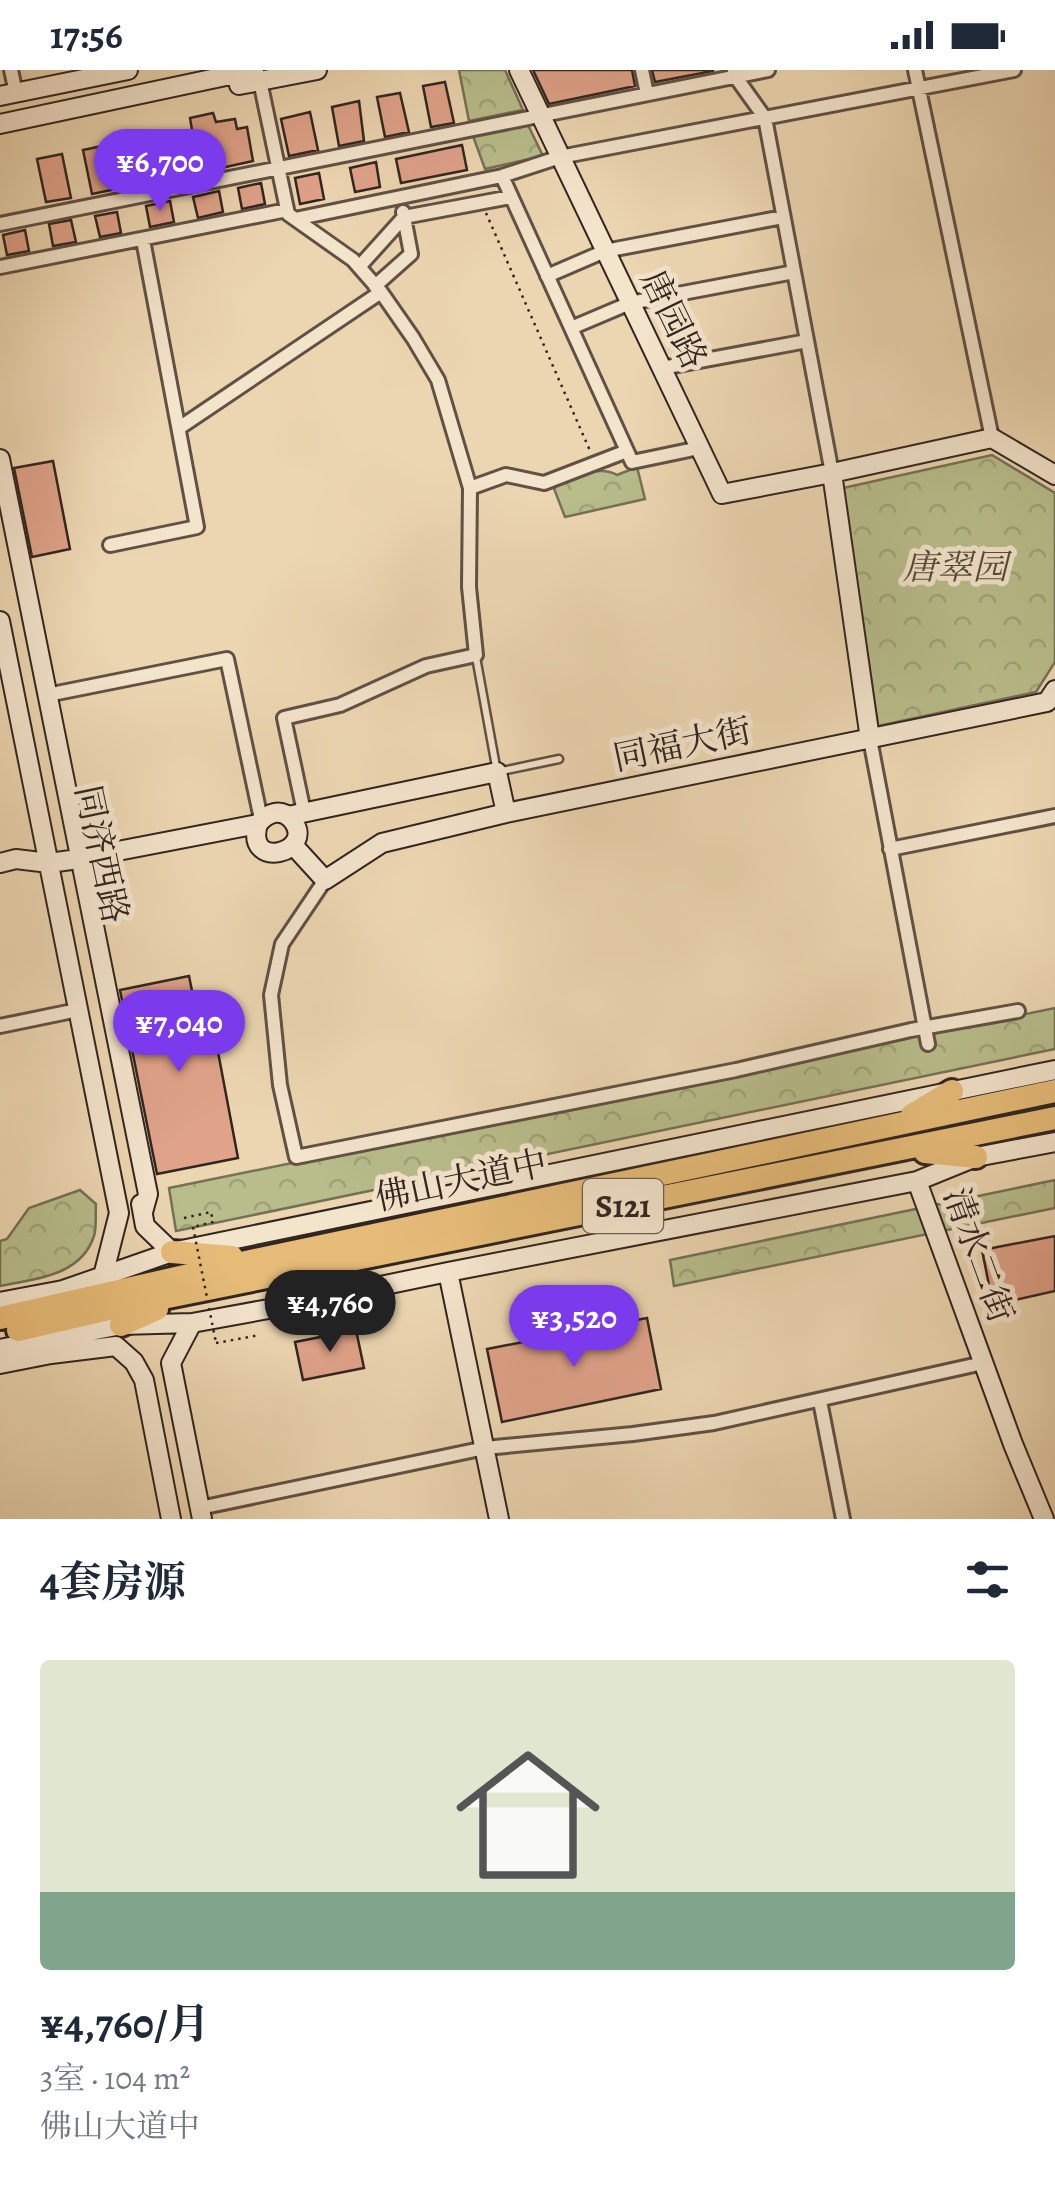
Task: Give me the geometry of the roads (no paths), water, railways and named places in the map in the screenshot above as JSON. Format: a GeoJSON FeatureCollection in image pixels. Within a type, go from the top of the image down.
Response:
{"type":"FeatureCollection","features":[{"type":"Feature","properties":{"kind":"highway"},"geometry":{"type":"LineString","coordinates":[[896,1125],[952,1091]]}},
{"type":"Feature","properties":{"kind":"highway","name":"佛山大道中"},"geometry":{"type":"LineString","coordinates":[[0,1318],[255,1260],[1055,1092]]}},
{"type":"Feature","properties":{"kind":"highway","name":"佛山大道中"},"geometry":{"type":"LineString","coordinates":[[0,1334],[1055,1118]]}},
{"type":"Feature","properties":{"kind":"highway"},"geometry":{"type":"LineString","coordinates":[[902,1150],[976,1158]]}},
{"type":"Feature","properties":{"kind":"highway"},"geometry":{"type":"LineString","coordinates":[[172,1252],[255,1260]]}},
{"type":"Feature","properties":{"kind":"highway"},"geometry":{"type":"LineString","coordinates":[[120,1325],[192,1293]]}},
{"type":"Feature","properties":{"kind":"main road"},"geometry":{"type":"LineString","coordinates":[[73,81],[102,70]]}},
{"type":"Feature","properties":{"kind":"main road"},"geometry":{"type":"LineString","coordinates":[[8,94],[128,70]]}},
{"type":"Feature","properties":{"kind":"main road"},"geometry":{"type":"LineString","coordinates":[[0,124],[257,75],[317,70]]}},
{"type":"Feature","properties":{"kind":"main road","name":"唐园路"},"geometry":{"type":"LineString","coordinates":[[519,70],[722,494],[832,473]]}},
{"type":"Feature","properties":{"kind":"main road"},"geometry":{"type":"LineString","coordinates":[[870,739],[832,473],[992,438],[1055,475]]}},
{"type":"Feature","properties":{"kind":"main road"},"geometry":{"type":"LineString","coordinates":[[0,459],[48,695],[75,859],[148,1194],[142,1212]]}},
{"type":"Feature","properties":{"kind":"main road","name":"同济西路"},"geometry":{"type":"LineString","coordinates":[[0,518],[75,859],[145,1226],[172,1252]]}},
{"type":"Feature","properties":{"kind":"main road","name":"同济西路"},"geometry":{"type":"LineString","coordinates":[[0,621],[43,863],[119,1212],[102,1276]]}},
{"type":"Feature","properties":{"kind":"main road"},"geometry":{"type":"LineString","coordinates":[[0,679],[43,863],[105,1199],[119,1212]]}},
{"type":"Feature","properties":{"kind":"main road","name":"同福大街"},"geometry":{"type":"LineString","coordinates":[[325,880],[382,843],[506,813],[1047,702],[1055,690]]}},
{"type":"Feature","properties":{"kind":"main road"},"geometry":{"type":"LineString","coordinates":[[0,863],[16,859],[43,863],[75,859],[260,821],[273,813],[296,814],[497,772],[506,813]]}},
{"type":"Feature","properties":{"kind":"main road"},"geometry":{"type":"LineString","coordinates":[[260,821],[256,837],[263,849],[282,852],[296,839],[296,814]]}},
{"type":"Feature","properties":{"kind":"main road"},"geometry":{"type":"LineString","coordinates":[[293,844],[325,880]]}},
{"type":"Feature","properties":{"kind":"main road"},"geometry":{"type":"LineString","coordinates":[[115,1031],[110,1053],[123,1070]]}},
{"type":"Feature","properties":{"kind":"main road"},"geometry":{"type":"LineString","coordinates":[[0,1302],[64,1290],[172,1252],[1055,1070]]}},
{"type":"Feature","properties":{"kind":"main road"},"geometry":{"type":"LineString","coordinates":[[0,1349],[120,1325],[192,1324],[918,1181],[976,1158],[1055,1142]]}},
{"type":"Feature","properties":{"kind":"main road","name":"清水二街"},"geometry":{"type":"LineString","coordinates":[[918,1181],[1044,1519]]}},
{"type":"Feature","properties":{"kind":"main road"},"geometry":{"type":"LineString","coordinates":[[448,1272],[499,1519]]}},
{"type":"Feature","properties":{"kind":"main road"},"geometry":{"type":"LineString","coordinates":[[0,1364],[116,1346],[134,1362],[144,1380],[171,1516],[201,1513],[171,1363],[192,1324]]}},
{"type":"Feature","properties":{"kind":"main road"},"geometry":{"type":"LineString","coordinates":[[51,1354],[90,1331]]}},
{"type":"Feature","properties":{"kind":"street"},"geometry":{"type":"LineString","coordinates":[[8,94],[11,70]]}},
{"type":"Feature","properties":{"kind":"street"},"geometry":{"type":"LineString","coordinates":[[642,70],[647,94]]}},
{"type":"Feature","properties":{"kind":"street"},"geometry":{"type":"LineString","coordinates":[[0,224],[735,73],[768,70]]}},
{"type":"Feature","properties":{"kind":"street"},"geometry":{"type":"LineString","coordinates":[[916,70],[992,438]]}},
{"type":"Feature","properties":{"kind":"street"},"geometry":{"type":"LineString","coordinates":[[0,268],[400,197],[502,176],[560,157],[1014,70]]}},
{"type":"Feature","properties":{"kind":"street"},"geometry":{"type":"LineString","coordinates":[[735,73],[764,118],[832,473]]}},
{"type":"Feature","properties":{"kind":"street"},"geometry":{"type":"LineString","coordinates":[[257,75],[291,214],[353,260],[413,338],[438,380],[470,488],[469,586],[476,655],[426,666],[340,705],[284,718],[296,814]]}},
{"type":"Feature","properties":{"kind":"street"},"geometry":{"type":"LineString","coordinates":[[502,176],[629,457]]}},
{"type":"Feature","properties":{"kind":"street"},"geometry":{"type":"LineString","coordinates":[[179,428],[378,289],[411,254],[400,197]]}},
{"type":"Feature","properties":{"kind":"street"},"geometry":{"type":"LineString","coordinates":[[360,268],[404,217],[512,197]]}},
{"type":"Feature","properties":{"kind":"street"},"geometry":{"type":"LineString","coordinates":[[547,276],[604,251],[783,216]]}},
{"type":"Feature","properties":{"kind":"street"},"geometry":{"type":"LineString","coordinates":[[110,545],[197,527],[144,240]]}},
{"type":"Feature","properties":{"kind":"street"},"geometry":{"type":"LineString","coordinates":[[571,328],[630,302],[794,272]]}},
{"type":"Feature","properties":{"kind":"street"},"geometry":{"type":"LineString","coordinates":[[662,368],[807,341]]}},
{"type":"Feature","properties":{"kind":"street"},"geometry":{"type":"LineString","coordinates":[[470,488],[506,475],[544,483],[596,464],[700,448]]}},
{"type":"Feature","properties":{"kind":"street"},"geometry":{"type":"LineString","coordinates":[[48,695],[227,658],[260,821]]}},
{"type":"Feature","properties":{"kind":"street"},"geometry":{"type":"LineString","coordinates":[[870,739],[928,1044]]}},
{"type":"Feature","properties":{"kind":"street"},"geometry":{"type":"LineString","coordinates":[[890,850],[1055,816]]}},
{"type":"Feature","properties":{"kind":"street"},"geometry":{"type":"LineString","coordinates":[[325,880],[282,944],[271,995],[280,1085],[296,1157],[1018,1010]]}},
{"type":"Feature","properties":{"kind":"street"},"geometry":{"type":"LineString","coordinates":[[0,1026],[68,1012]]}},
{"type":"Feature","properties":{"kind":"street"},"geometry":{"type":"LineString","coordinates":[[201,1513],[485,1448],[714,1423],[983,1362]]}},
{"type":"Feature","properties":{"kind":"street"},"geometry":{"type":"LineString","coordinates":[[820,1400],[843,1519]]}},
{"type":"Feature","properties":{"kind":"lane"},"geometry":{"type":"LineString","coordinates":[[476,655],[497,772],[559,759]]}},
{"type":"Feature","properties":{"kind":"park label","name":"唐翠园"},"geometry":{"type":"Point","coordinates":[955,567]}}]}
